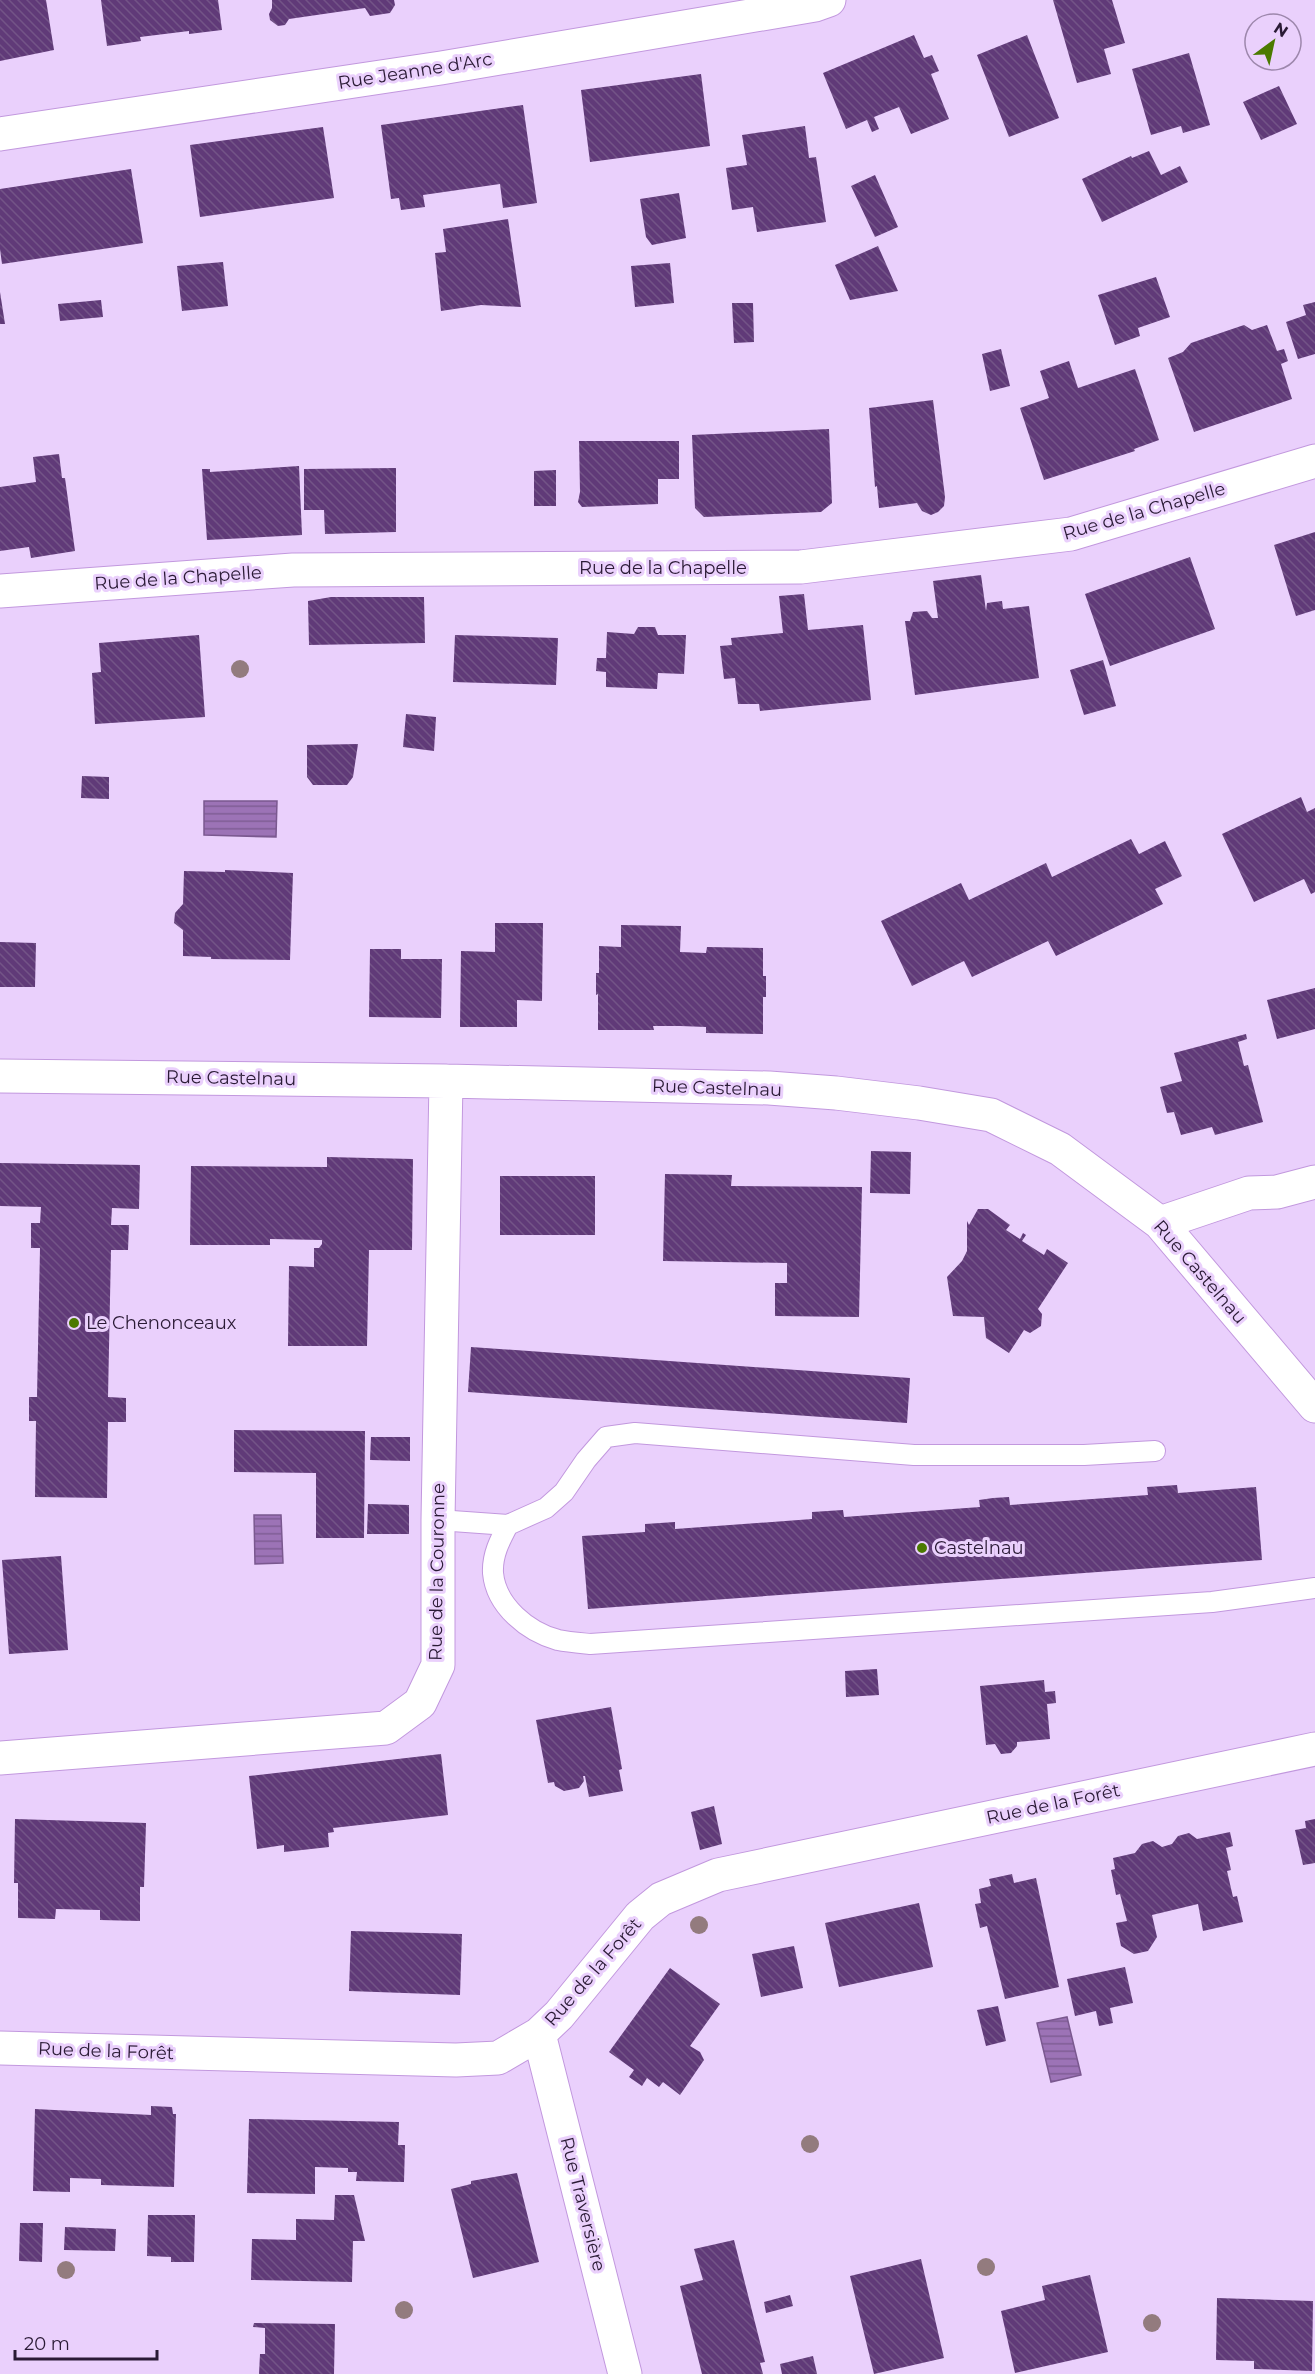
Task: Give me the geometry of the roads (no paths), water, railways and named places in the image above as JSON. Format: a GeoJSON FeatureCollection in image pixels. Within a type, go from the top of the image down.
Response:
{"type":"FeatureCollection","features":[{"type":"Feature","properties":{"kind":"street","name":"Rue Jeanne d'Arc"},"geometry":{"type":"LineString","coordinates":[[0,134],[441,68],[829,0]]}},
{"type":"Feature","properties":{"kind":"street","name":"Rue de la Chapelle"},"geometry":{"type":"LineString","coordinates":[[0,591],[293,570],[801,567],[1071,534],[1315,461]]}},
{"type":"Feature","properties":{"kind":"street","name":"Rue Castelnau"},"geometry":{"type":"LineString","coordinates":[[0,1076],[446,1081],[769,1088],[848,1095],[992,1115],[1060,1149],[1160,1223],[1315,1406]]}},
{"type":"Feature","properties":{"kind":"street","name":"Rue de la Couronne"},"geometry":{"type":"LineString","coordinates":[[0,1758],[386,1728],[420,1703],[438,1665],[438,1520],[446,1081]]}},
{"type":"Feature","properties":{"kind":"street"},"geometry":{"type":"LineString","coordinates":[[1160,1223],[1249,1193],[1277,1191],[1315,1182]]}},
{"type":"Feature","properties":{"kind":"street","name":"Rue de la Forêt"},"geometry":{"type":"LineString","coordinates":[[0,2048],[456,2060],[498,2058],[539,2034],[559,2015],[640,1916],[661,1899],[718,1875],[1315,1749]]}},
{"type":"Feature","properties":{"kind":"street","name":"Rue Traversière"},"geometry":{"type":"LineString","coordinates":[[539,2034],[625,2374]]}},
{"type":"Feature","properties":{"kind":"lane"},"geometry":{"type":"LineString","coordinates":[[438,1520],[508,1524],[546,1508],[564,1492],[586,1460],[606,1437],[635,1433],[914,1455],[1084,1455],[1155,1452]]}},
{"type":"Feature","properties":{"kind":"lane"},"geometry":{"type":"LineString","coordinates":[[508,1524],[496,1547],[493,1574],[503,1603],[523,1623],[557,1640],[590,1644],[1212,1602],[1315,1588]]}},
{"type":"Feature","properties":{"kind":"place","name":"Le Chenonceaux"},"geometry":{"type":"Point","coordinates":[74,1323]}},
{"type":"Feature","properties":{"kind":"place","name":"Castelnau"},"geometry":{"type":"Point","coordinates":[922,1548]}}]}
